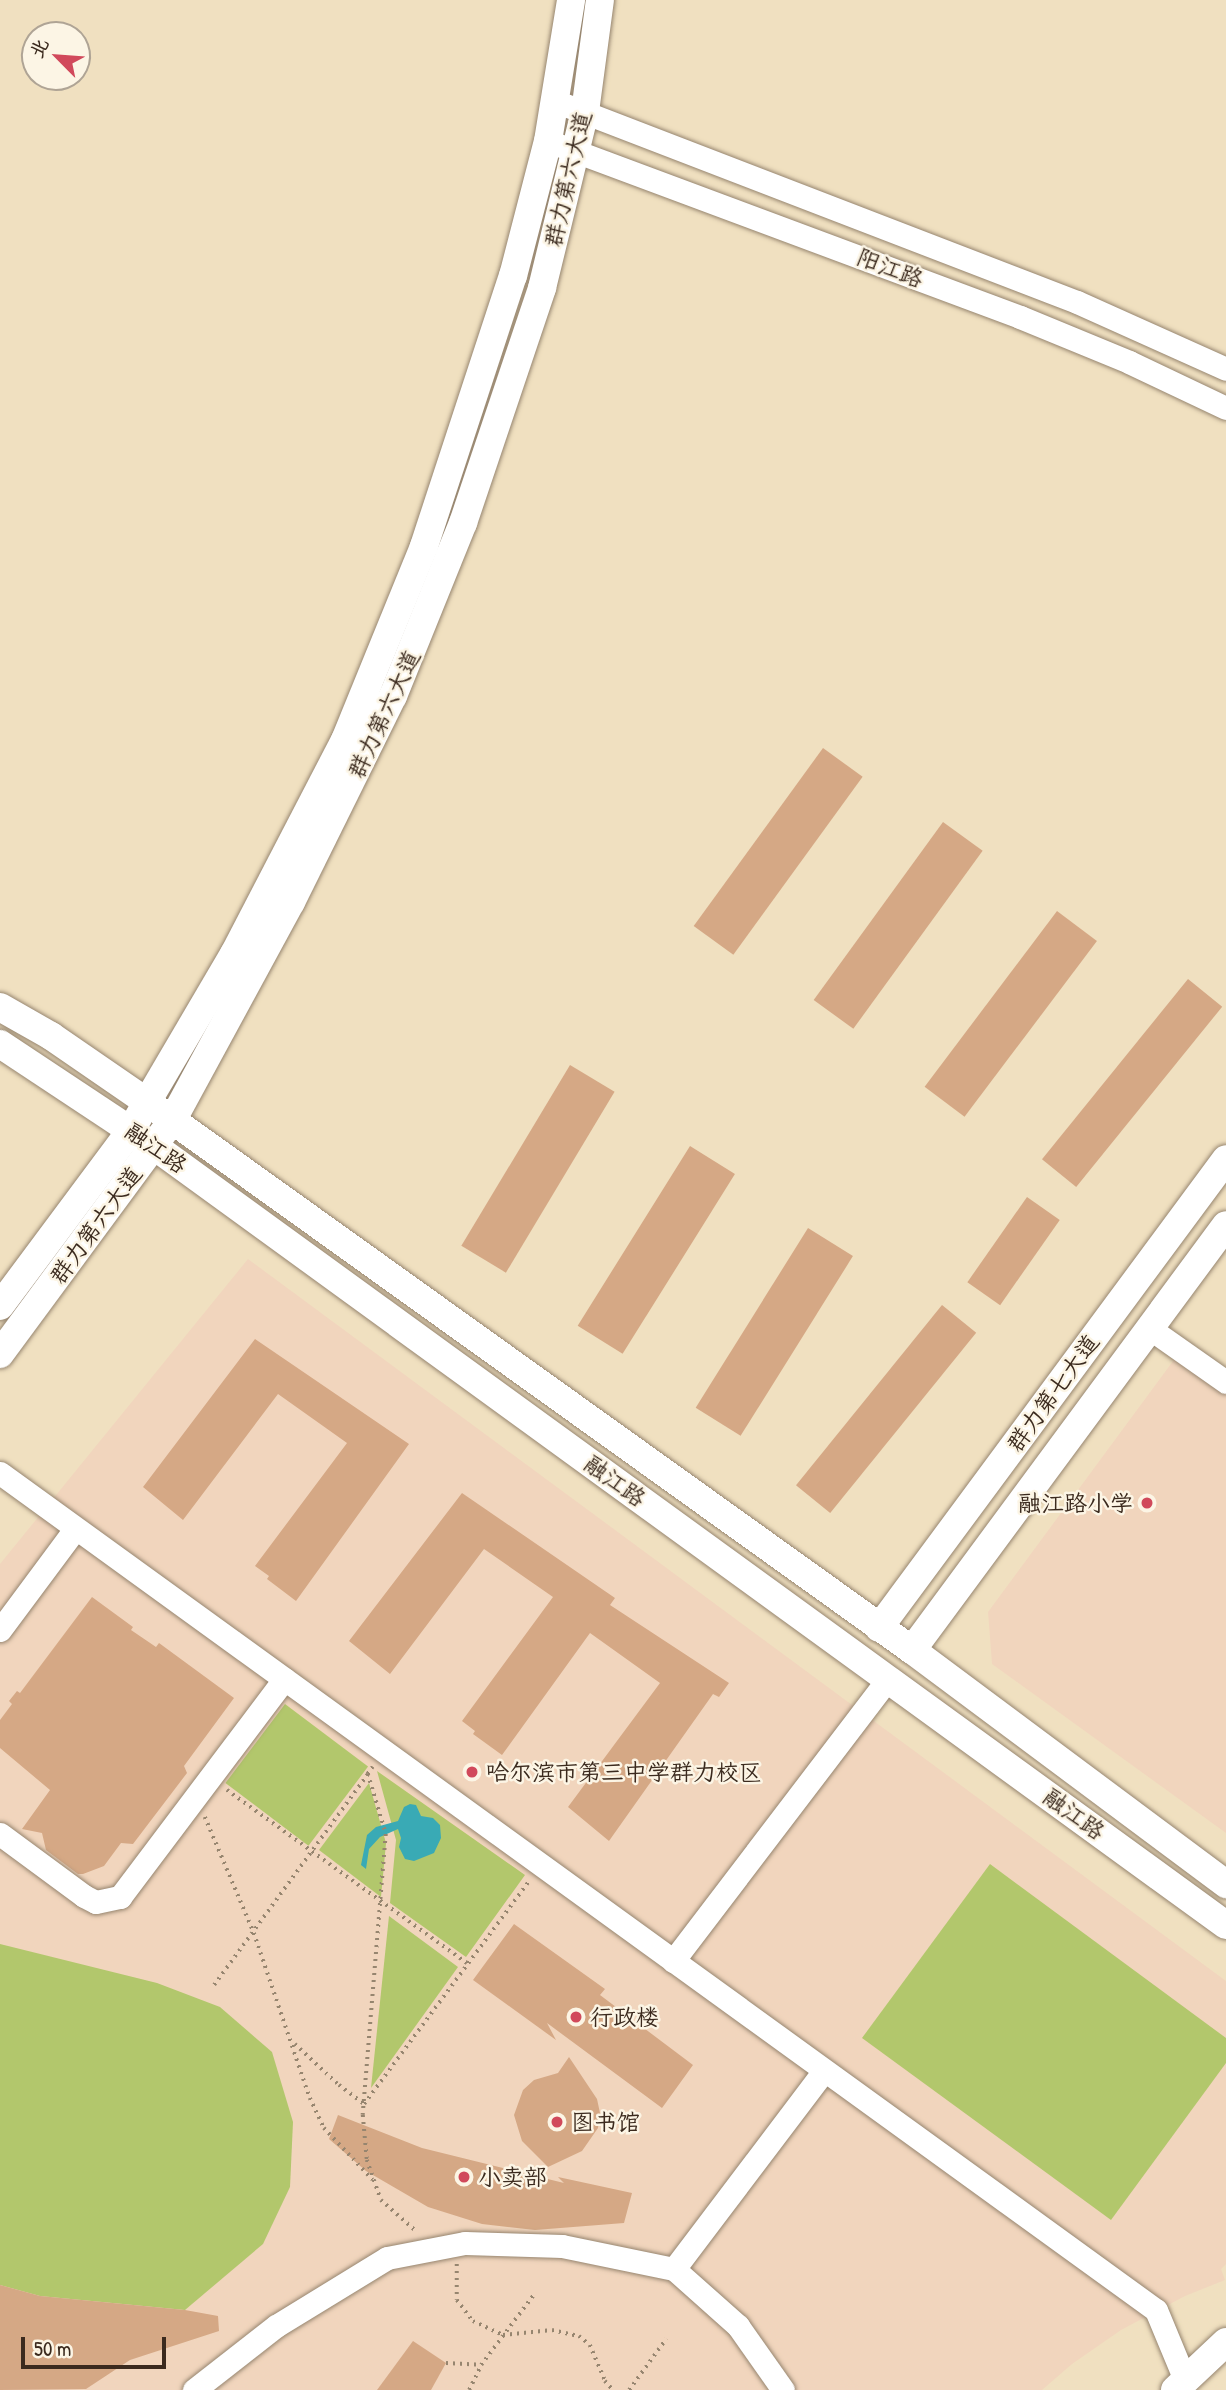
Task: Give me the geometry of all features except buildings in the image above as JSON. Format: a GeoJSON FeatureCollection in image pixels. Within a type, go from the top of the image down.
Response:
{"type":"FeatureCollection","features":[{"type":"Feature","properties":{"kind":"main road","name":"群力第六大道"},"geometry":{"type":"LineString","coordinates":[[0,1306],[131,1129],[282,865],[345,740],[398,614],[486,362],[548,141],[571,0]]}},
{"type":"Feature","properties":{"kind":"main road","name":"群力第六大道"},"geometry":{"type":"LineString","coordinates":[[0,1354],[172,1121],[354,780],[425,622],[463,523],[542,288],[585,112],[600,0]]}},
{"type":"Feature","properties":{"kind":"main road","name":"融江路"},"geometry":{"type":"LineString","coordinates":[[0,1007],[51,1036],[147,1102],[912,1650],[1226,1884]]}},
{"type":"Feature","properties":{"kind":"main road","name":"融江路"},"geometry":{"type":"LineString","coordinates":[[0,1044],[131,1129],[1226,1925]]}},
{"type":"Feature","properties":{"kind":"main road","name":"群力第七大道"},"geometry":{"type":"LineString","coordinates":[[880,1628],[1226,1159]]}},
{"type":"Feature","properties":{"kind":"main road","name":"群力第七大道"},"geometry":{"type":"LineString","coordinates":[[912,1650],[1152,1330],[1226,1225]]}},
{"type":"Feature","properties":{"kind":"main road"},"geometry":{"type":"LineString","coordinates":[[1180,2385],[1226,2342]]}},
{"type":"Feature","properties":{"kind":"street","name":"阳江路"},"geometry":{"type":"LineString","coordinates":[[555,101],[1077,302],[1226,369]]}},
{"type":"Feature","properties":{"kind":"street","name":"阳江路"},"geometry":{"type":"LineString","coordinates":[[548,141],[1020,317],[1129,362],[1226,408]]}},
{"type":"Feature","properties":{"kind":"street"},"geometry":{"type":"LineString","coordinates":[[1152,1330],[1226,1382]]}},
{"type":"Feature","properties":{"kind":"street"},"geometry":{"type":"LineString","coordinates":[[0,1474],[1156,2310],[1180,2385]]}},
{"type":"Feature","properties":{"kind":"street"},"geometry":{"type":"LineString","coordinates":[[0,1630],[75,1529]]}},
{"type":"Feature","properties":{"kind":"street"},"geometry":{"type":"LineString","coordinates":[[0,1834],[85,1896],[96,1902],[109,1902],[129,1889],[284,1679]]}},
{"type":"Feature","properties":{"kind":"street"},"geometry":{"type":"LineString","coordinates":[[673,1961],[888,1679]]}},
{"type":"Feature","properties":{"kind":"street"},"geometry":{"type":"LineString","coordinates":[[674,2269],[824,2071]]}},
{"type":"Feature","properties":{"kind":"street"},"geometry":{"type":"LineString","coordinates":[[194,2390],[276,2326],[387,2259],[465,2243],[562,2246],[674,2269],[737,2326],[783,2390]]}},
{"type":"Feature","properties":{"kind":"path"},"geometry":{"type":"LineString","coordinates":[[214,1985],[385,1751]]}},
{"type":"Feature","properties":{"kind":"path"},"geometry":{"type":"LineString","coordinates":[[368,1774],[386,1834],[364,2104],[367,2160],[381,2200],[408,2226],[456,2257],[457,2300],[465,2312],[484,2328],[503,2335],[552,2330],[579,2336],[590,2345],[605,2381],[613,2390]]}},
{"type":"Feature","properties":{"kind":"path"},"geometry":{"type":"LineString","coordinates":[[211,1778],[468,1964]]}},
{"type":"Feature","properties":{"kind":"path"},"geometry":{"type":"LineString","coordinates":[[197,1797],[254,1933],[310,2098],[324,2128],[375,2182]]}},
{"type":"Feature","properties":{"kind":"path"},"geometry":{"type":"LineString","coordinates":[[364,2104],[542,1865]]}},
{"type":"Feature","properties":{"kind":"path"},"geometry":{"type":"LineString","coordinates":[[292,2042],[364,2104]]}},
{"type":"Feature","properties":{"kind":"path"},"geometry":{"type":"LineString","coordinates":[[469,2390],[481,2365],[535,2293]]}},
{"type":"Feature","properties":{"kind":"path"},"geometry":{"type":"LineString","coordinates":[[629,2390],[666,2339]]}},
{"type":"Feature","properties":{"kind":"path"},"geometry":{"type":"LineString","coordinates":[[446,2363],[481,2365]]}},
{"type":"Feature","properties":{"kind":"shaded area","name":"哈尔滨市第三中学群力校区"},"geometry":{"type":"Polygon","coordinates":[[[248,1259],[1226,1981],[1226,2264],[1221,2269],[1225,2280],[1185,2296],[1121,2330],[1072,2364],[1042,2390],[0,2390],[0,1564],[248,1259]]]}},
{"type":"Feature","properties":{"kind":"shaded area","name":"融江路小学"},"geometry":{"type":"Polygon","coordinates":[[[1176,1357],[1226,1393],[1226,1833],[992,1664],[988,1612],[1176,1357]]]}},
{"type":"Feature","properties":{"kind":"green space"},"geometry":{"type":"Polygon","coordinates":[[[285,1704],[368,1767],[308,1846],[225,1783],[285,1704]]]}},
{"type":"Feature","properties":{"kind":"green space"},"geometry":{"type":"Polygon","coordinates":[[[377,1771],[525,1875],[466,1957],[390,1903],[396,1840],[377,1771]]]}},
{"type":"Feature","properties":{"kind":"green space"},"geometry":{"type":"Polygon","coordinates":[[[369,1783],[386,1843],[381,1897],[319,1850],[369,1783]]]}},
{"type":"Feature","properties":{"kind":"green space"},"geometry":{"type":"Polygon","coordinates":[[[990,1864],[1226,2038],[1226,2063],[1111,2220],[862,2038],[990,1864]]]}},
{"type":"Feature","properties":{"kind":"green space"},"geometry":{"type":"Polygon","coordinates":[[[389,1916],[458,1967],[371,2088],[389,1916]]]}},
{"type":"Feature","properties":{"kind":"green space"},"geometry":{"type":"Polygon","coordinates":[[[0,1944],[157,1983],[220,2007],[272,2052],[293,2122],[290,2187],[263,2244],[185,2310],[40,2296],[0,2285],[0,1944]]]}},
{"type":"Feature","properties":{"kind":"water"},"geometry":{"type":"Polygon","coordinates":[[[416,1805],[421,1816],[433,1818],[440,1825],[441,1838],[434,1853],[414,1861],[405,1859],[399,1847],[401,1838],[398,1829],[380,1837],[369,1849],[366,1869],[361,1865],[367,1835],[376,1827],[398,1821],[404,1807],[416,1805]]]}},
{"type":"Feature","properties":{"kind":"place","name":"融江路小学"},"geometry":{"type":"Point","coordinates":[1147,1503]}},
{"type":"Feature","properties":{"kind":"place","name":"哈尔滨市第三中学群力校区"},"geometry":{"type":"Point","coordinates":[472,1772]}},
{"type":"Feature","properties":{"kind":"place","name":"行政楼"},"geometry":{"type":"Point","coordinates":[576,2017]}},
{"type":"Feature","properties":{"kind":"place","name":"图书馆"},"geometry":{"type":"Point","coordinates":[557,2122]}},
{"type":"Feature","properties":{"kind":"place","name":"小卖部"},"geometry":{"type":"Point","coordinates":[464,2177]}}]}
